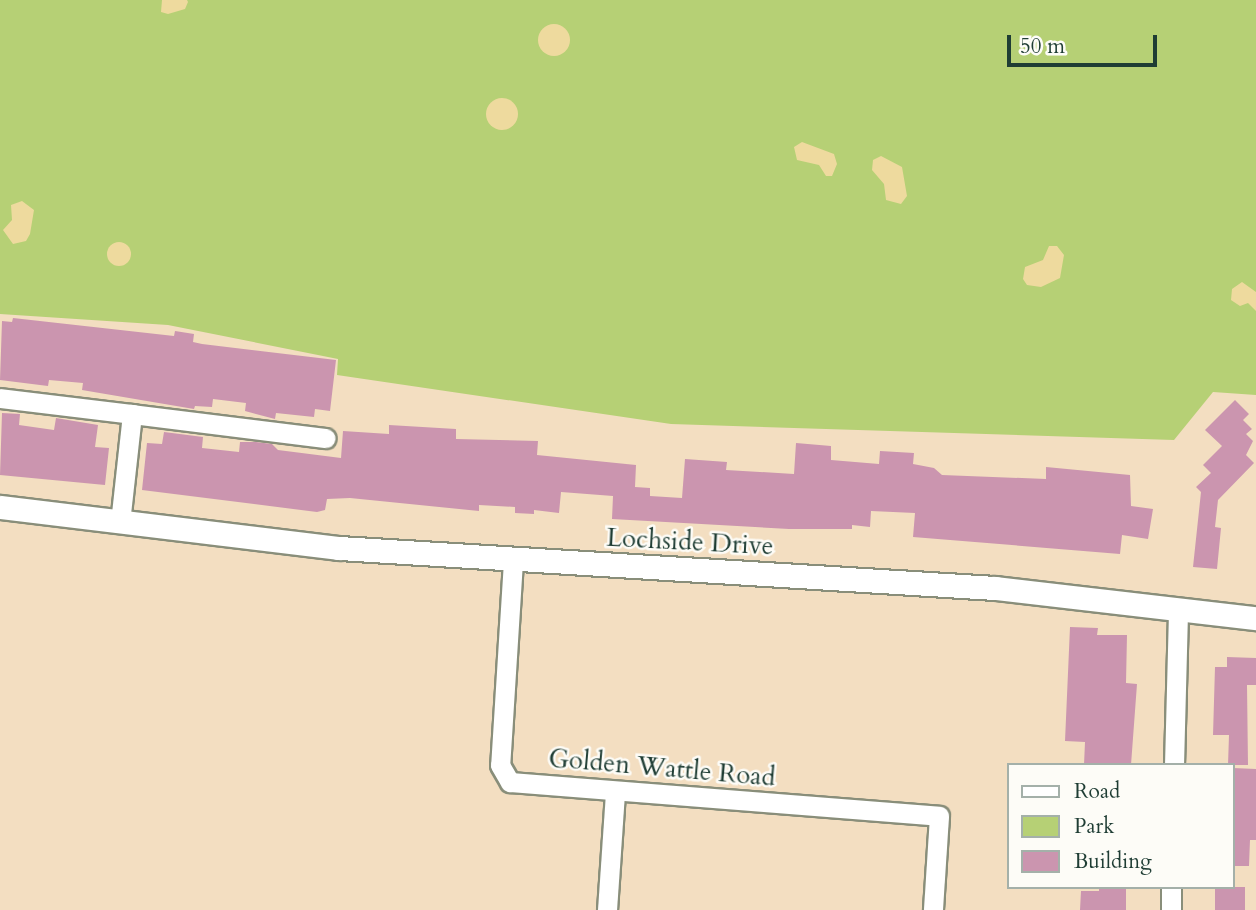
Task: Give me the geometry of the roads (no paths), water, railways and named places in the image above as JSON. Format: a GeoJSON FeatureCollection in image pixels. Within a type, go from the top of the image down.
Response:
{"type":"FeatureCollection","features":[{"type":"Feature","properties":{"kind":"street"},"geometry":{"type":"LineString","coordinates":[[0,398],[326,438]]}},
{"type":"Feature","properties":{"kind":"street"},"geometry":{"type":"LineString","coordinates":[[120,522],[132,414]]}},
{"type":"Feature","properties":{"kind":"street","name":"Lochside Drive"},"geometry":{"type":"LineString","coordinates":[[0,507],[339,548],[513,561],[995,588],[1256,618]]}},
{"type":"Feature","properties":{"kind":"street","name":"Golden Wattle Road"},"geometry":{"type":"LineString","coordinates":[[513,561],[500,765],[510,782],[939,816],[933,910]]}},
{"type":"Feature","properties":{"kind":"street"},"geometry":{"type":"LineString","coordinates":[[1174,763],[1178,608]]}},
{"type":"Feature","properties":{"kind":"street"},"geometry":{"type":"LineString","coordinates":[[607,910],[615,792]]}},
{"type":"Feature","properties":{"kind":"street"},"geometry":{"type":"LineString","coordinates":[[1171,889],[1171,910]]}}]}
